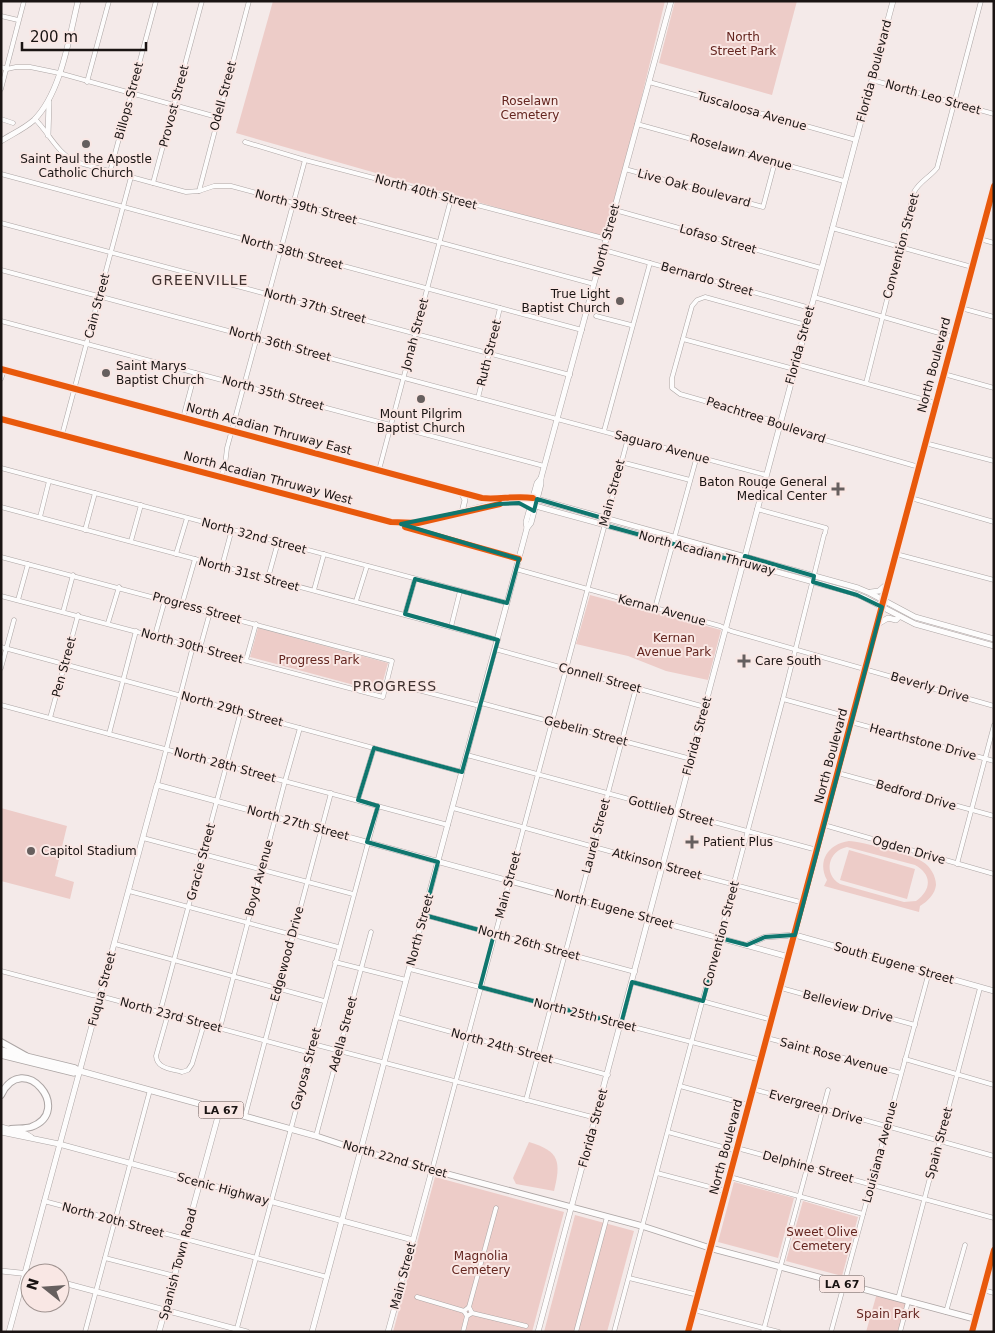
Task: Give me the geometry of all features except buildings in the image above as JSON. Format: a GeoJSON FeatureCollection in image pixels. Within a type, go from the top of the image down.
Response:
{"type":"FeatureCollection","features":[{"type":"Feature","properties":{"kind":"highway"},"geometry":{"type":"LineString","coordinates":[[1,1042],[26,1056]]}},
{"type":"Feature","properties":{"kind":"highway"},"geometry":{"type":"LineString","coordinates":[[1,1095],[11,1083],[24,1079],[38,1084],[47,1096],[47,1108],[40,1121],[30,1127],[12,1132]]}},
{"type":"Feature","properties":{"kind":"main road","name":"North 22nd Street"},"geometry":{"type":"LineString","coordinates":[[1,1050],[75,1068],[80,1072]]}},
{"type":"Feature","properties":{"kind":"main road","name":"North 22nd Street"},"geometry":{"type":"LineString","coordinates":[[1,1055],[80,1072],[220,1109],[316,1136],[361,1151],[642,1226],[710,1248]]}},
{"type":"Feature","properties":{"kind":"main road","name":"LA 67"},"geometry":{"type":"LineString","coordinates":[[710,1248],[975,1319]]}},
{"type":"Feature","properties":{"kind":"main road"},"geometry":{"type":"LineString","coordinates":[[972,1332],[994,1250]]}},
{"type":"Feature","properties":{"kind":"street"},"geometry":{"type":"LineString","coordinates":[[1,89],[24,1]]}},
{"type":"Feature","properties":{"kind":"street"},"geometry":{"type":"LineString","coordinates":[[48,134],[49,101],[59,73],[78,1]]}},
{"type":"Feature","properties":{"kind":"street"},"geometry":{"type":"LineString","coordinates":[[87,82],[109,1]]}},
{"type":"Feature","properties":{"kind":"street","name":"Billops Street"},"geometry":{"type":"LineString","coordinates":[[110,172],[156,1]]}},
{"type":"Feature","properties":{"kind":"street","name":"Provost Street"},"geometry":{"type":"LineString","coordinates":[[153,183],[202,1]]}},
{"type":"Feature","properties":{"kind":"street","name":"Odell Street"},"geometry":{"type":"LineString","coordinates":[[199,191],[249,1]]}},
{"type":"Feature","properties":{"kind":"street","name":"North Street"},"geometry":{"type":"LineString","coordinates":[[312,1332],[498,640],[527,528],[528,515],[535,499],[537,483],[541,478],[558,419],[671,1]]}},
{"type":"Feature","properties":{"kind":"street","name":"Florida Boulevard"},"geometry":{"type":"LineString","coordinates":[[856,140],[893,1]]}},
{"type":"Feature","properties":{"kind":"street","name":"Convention Street"},"geometry":{"type":"LineString","coordinates":[[866,383],[914,192],[920,181],[933,173],[937,168],[980,1]]}},
{"type":"Feature","properties":{"kind":"street"},"geometry":{"type":"LineString","coordinates":[[1,16],[18,20]]}},
{"type":"Feature","properties":{"kind":"street"},"geometry":{"type":"LineString","coordinates":[[1,67],[7,69],[30,67],[59,73],[218,117]]}},
{"type":"Feature","properties":{"kind":"street","name":"North Leo Street"},"geometry":{"type":"LineString","coordinates":[[872,80],[994,114]]}},
{"type":"Feature","properties":{"kind":"street","name":"Tuscaloosa Avenue"},"geometry":{"type":"LineString","coordinates":[[649,82],[856,140]]}},
{"type":"Feature","properties":{"kind":"street"},"geometry":{"type":"LineString","coordinates":[[1,141],[35,119],[49,101]]}},
{"type":"Feature","properties":{"kind":"street"},"geometry":{"type":"LineString","coordinates":[[1,119],[12,122]]}},
{"type":"Feature","properties":{"kind":"street","name":"North 39th Street"},"geometry":{"type":"LineString","coordinates":[[35,119],[48,134],[55,146],[67,158],[76,162],[186,192],[199,191],[214,186],[231,186],[594,284]]}},
{"type":"Feature","properties":{"kind":"street","name":"Roselawn Avenue"},"geometry":{"type":"LineString","coordinates":[[638,124],[844,181]]}},
{"type":"Feature","properties":{"kind":"street","name":"Florida Street"},"geometry":{"type":"LineString","coordinates":[[538,1332],[856,140]]}},
{"type":"Feature","properties":{"kind":"street","name":"North 40th Street"},"geometry":{"type":"LineString","coordinates":[[245,142],[305,160],[607,240]]}},
{"type":"Feature","properties":{"kind":"street"},"geometry":{"type":"LineString","coordinates":[[221,478],[227,448],[305,160]]}},
{"type":"Feature","properties":{"kind":"street","name":"Live Oak Boulevard"},"geometry":{"type":"LineString","coordinates":[[625,169],[764,207],[775,162]]}},
{"type":"Feature","properties":{"kind":"street","name":"North 38th Street"},"geometry":{"type":"LineString","coordinates":[[1,174],[582,330]]}},
{"type":"Feature","properties":{"kind":"street","name":"Cain Street"},"geometry":{"type":"LineString","coordinates":[[62,435],[131,177]]}},
{"type":"Feature","properties":{"kind":"street","name":"North Boulevard"},"geometry":{"type":"LineString","coordinates":[[688,1332],[994,186]]}},
{"type":"Feature","properties":{"kind":"street","name":"Jonah Street"},"geometry":{"type":"LineString","coordinates":[[379,470],[451,199]]}},
{"type":"Feature","properties":{"kind":"street","name":"Lofaso Street"},"geometry":{"type":"LineString","coordinates":[[614,210],[821,268]]}},
{"type":"Feature","properties":{"kind":"street","name":"North 37th Street"},"geometry":{"type":"LineString","coordinates":[[1,223],[570,375]]}},
{"type":"Feature","properties":{"kind":"street"},"geometry":{"type":"LineString","coordinates":[[832,228],[972,267]]}},
{"type":"Feature","properties":{"kind":"street"},"geometry":{"type":"LineString","coordinates":[[980,239],[994,243]]}},
{"type":"Feature","properties":{"kind":"street","name":"Bernardo Street"},"geometry":{"type":"LineString","coordinates":[[604,250],[810,308]]}},
{"type":"Feature","properties":{"kind":"street"},"geometry":{"type":"LineString","coordinates":[[604,431],[631,325],[650,263]]}},
{"type":"Feature","properties":{"kind":"street","name":"North 36th Street"},"geometry":{"type":"LineString","coordinates":[[1,270],[558,419]]}},
{"type":"Feature","properties":{"kind":"street"},"geometry":{"type":"LineString","coordinates":[[806,325],[705,297],[697,300],[692,306],[683,339],[866,383],[936,403]]}},
{"type":"Feature","properties":{"kind":"street"},"geometry":{"type":"LineString","coordinates":[[813,297],[953,337]]}},
{"type":"Feature","properties":{"kind":"street","name":"Ruth Street"},"geometry":{"type":"LineString","coordinates":[[478,398],[500,308]]}},
{"type":"Feature","properties":{"kind":"street"},"geometry":{"type":"LineString","coordinates":[[962,308],[994,317]]}},
{"type":"Feature","properties":{"kind":"street"},"geometry":{"type":"LineString","coordinates":[[596,316],[631,325]]}},
{"type":"Feature","properties":{"kind":"street","name":"North 35th Street"},"geometry":{"type":"LineString","coordinates":[[1,321],[544,466]]}},
{"type":"Feature","properties":{"kind":"street","name":"Peachtree Boulevard"},"geometry":{"type":"LineString","coordinates":[[683,339],[672,378],[672,388],[680,394],[774,421],[783,428],[919,467]]}},
{"type":"Feature","properties":{"kind":"street"},"geometry":{"type":"LineString","coordinates":[[1,379],[3,370]]}},
{"type":"Feature","properties":{"kind":"street","name":"North Acadian Thruway East"},"geometry":{"type":"LineString","coordinates":[[3,370],[460,492],[489,498],[513,496],[535,499]]}},
{"type":"Feature","properties":{"kind":"street"},"geometry":{"type":"LineString","coordinates":[[183,418],[195,373]]}},
{"type":"Feature","properties":{"kind":"street"},"geometry":{"type":"LineString","coordinates":[[944,374],[994,388]]}},
{"type":"Feature","properties":{"kind":"street","name":"North Acadian Thruway West"},"geometry":{"type":"LineString","coordinates":[[1,419],[401,524],[418,523],[499,504],[519,503],[533,505]]}},
{"type":"Feature","properties":{"kind":"street","name":"Saguaro Avenue"},"geometry":{"type":"LineString","coordinates":[[558,419],[766,475]]}},
{"type":"Feature","properties":{"kind":"street","name":"Main Street"},"geometry":{"type":"LineString","coordinates":[[388,1332],[628,438]]}},
{"type":"Feature","properties":{"kind":"street"},"geometry":{"type":"LineString","coordinates":[[925,443],[994,461]]}},
{"type":"Feature","properties":{"kind":"street"},"geometry":{"type":"LineString","coordinates":[[655,608],[697,456]]}},
{"type":"Feature","properties":{"kind":"street"},"geometry":{"type":"LineString","coordinates":[[621,462],[690,480]]}},
{"type":"Feature","properties":{"kind":"street"},"geometry":{"type":"LineString","coordinates":[[1,474],[2,468]]}},
{"type":"Feature","properties":{"kind":"street","name":"North 32nd Street"},"geometry":{"type":"LineString","coordinates":[[2,468],[507,602]]}},
{"type":"Feature","properties":{"kind":"street"},"geometry":{"type":"LineString","coordinates":[[40,517],[49,481]]}},
{"type":"Feature","properties":{"kind":"street"},"geometry":{"type":"LineString","coordinates":[[460,492],[465,500],[462,512]]}},
{"type":"Feature","properties":{"kind":"street"},"geometry":{"type":"LineString","coordinates":[[85,530],[95,493]]}},
{"type":"Feature","properties":{"kind":"street"},"geometry":{"type":"LineString","coordinates":[[911,498],[994,522]]}},
{"type":"Feature","properties":{"kind":"street","name":"North Acadian Thruway"},"geometry":{"type":"LineString","coordinates":[[535,499],[606,519],[743,563],[857,594],[915,624],[994,646]]}},
{"type":"Feature","properties":{"kind":"street"},"geometry":{"type":"LineString","coordinates":[[519,503],[527,508],[528,515]]}},
{"type":"Feature","properties":{"kind":"street"},"geometry":{"type":"LineString","coordinates":[[130,541],[141,505]]}},
{"type":"Feature","properties":{"kind":"street","name":"North Street"},"geometry":{"type":"LineString","coordinates":[[527,528],[531,523],[533,505]]}},
{"type":"Feature","properties":{"kind":"street","name":"North Acadian Thruway"},"geometry":{"type":"LineString","coordinates":[[533,505],[604,525],[745,556],[814,576],[870,593],[915,617],[994,639]]}},
{"type":"Feature","properties":{"kind":"street","name":"North 31st Street"},"geometry":{"type":"LineString","coordinates":[[1,507],[498,640]]}},
{"type":"Feature","properties":{"kind":"street","name":"Convention Street"},"geometry":{"type":"LineString","coordinates":[[614,1332],[748,832],[825,532],[757,509]]}},
{"type":"Feature","properties":{"kind":"street"},"geometry":{"type":"LineString","coordinates":[[176,554],[186,518]]}},
{"type":"Feature","properties":{"kind":"street"},"geometry":{"type":"LineString","coordinates":[[401,524],[406,528],[519,559]]}},
{"type":"Feature","properties":{"kind":"street"},"geometry":{"type":"LineString","coordinates":[[222,566],[232,529]]}},
{"type":"Feature","properties":{"kind":"street"},"geometry":{"type":"LineString","coordinates":[[268,578],[278,542]]}},
{"type":"Feature","properties":{"kind":"street"},"geometry":{"type":"LineString","coordinates":[[314,590],[324,554]]}},
{"type":"Feature","properties":{"kind":"street"},"geometry":{"type":"LineString","coordinates":[[896,554],[994,580]]}},
{"type":"Feature","properties":{"kind":"street","name":"Progress Street"},"geometry":{"type":"LineString","coordinates":[[1,557],[392,661],[387,682]]}},
{"type":"Feature","properties":{"kind":"street"},"geometry":{"type":"LineString","coordinates":[[182,604],[195,559]]}},
{"type":"Feature","properties":{"kind":"street"},"geometry":{"type":"LineString","coordinates":[[18,600],[28,564]]}},
{"type":"Feature","properties":{"kind":"street"},"geometry":{"type":"LineString","coordinates":[[356,601],[367,566]]}},
{"type":"Feature","properties":{"kind":"street","name":"Kernan Avenue"},"geometry":{"type":"LineString","coordinates":[[516,569],[866,669]]}},
{"type":"Feature","properties":{"kind":"street"},"geometry":{"type":"LineString","coordinates":[[63,612],[73,575]]}},
{"type":"Feature","properties":{"kind":"street"},"geometry":{"type":"LineString","coordinates":[[405,614],[415,579]]}},
{"type":"Feature","properties":{"kind":"street"},"geometry":{"type":"LineString","coordinates":[[870,593],[879,591],[889,581]]}},
{"type":"Feature","properties":{"kind":"street"},"geometry":{"type":"LineString","coordinates":[[108,623],[119,587]]}},
{"type":"Feature","properties":{"kind":"street"},"geometry":{"type":"LineString","coordinates":[[450,627],[460,591]]}},
{"type":"Feature","properties":{"kind":"street","name":"North 30th Street"},"geometry":{"type":"LineString","coordinates":[[1,596],[383,697],[387,682]]}},
{"type":"Feature","properties":{"kind":"street"},"geometry":{"type":"LineString","coordinates":[[155,636],[165,600]]}},
{"type":"Feature","properties":{"kind":"street"},"geometry":{"type":"LineString","coordinates":[[200,648],[210,612]]}},
{"type":"Feature","properties":{"kind":"street","name":"Pen Street"},"geometry":{"type":"LineString","coordinates":[[50,718],[78,615]]}},
{"type":"Feature","properties":{"kind":"street"},"geometry":{"type":"LineString","coordinates":[[877,624],[886,619],[896,620],[899,617]]}},
{"type":"Feature","properties":{"kind":"street"},"geometry":{"type":"LineString","coordinates":[[1,668],[4,648],[14,620]]}},
{"type":"Feature","properties":{"kind":"street"},"geometry":{"type":"LineString","coordinates":[[246,660],[256,624]]}},
{"type":"Feature","properties":{"kind":"street"},"geometry":{"type":"LineString","coordinates":[[110,734],[136,631]]}},
{"type":"Feature","properties":{"kind":"street","name":"Fuqua Street"},"geometry":{"type":"LineString","coordinates":[[29,1263],[43,1201],[115,944],[193,646]]}},
{"type":"Feature","properties":{"kind":"street","name":"North 29th Street"},"geometry":{"type":"LineString","coordinates":[[4,648],[462,772]]}},
{"type":"Feature","properties":{"kind":"street","name":"Connell Street"},"geometry":{"type":"LineString","coordinates":[[495,649],[705,707]]}},
{"type":"Feature","properties":{"kind":"street","name":"Beverly Drive"},"geometry":{"type":"LineString","coordinates":[[866,669],[994,706]]}},
{"type":"Feature","properties":{"kind":"street"},"geometry":{"type":"LineString","coordinates":[[387,682],[480,704]]}},
{"type":"Feature","properties":{"kind":"street","name":"Laurel Street"},"geometry":{"type":"LineString","coordinates":[[526,1100],[636,688]]}},
{"type":"Feature","properties":{"kind":"street","name":"Hearthstone Drive"},"geometry":{"type":"LineString","coordinates":[[783,699],[994,761]]}},
{"type":"Feature","properties":{"kind":"street","name":"Gebelin Street"},"geometry":{"type":"LineString","coordinates":[[480,704],[691,759]]}},
{"type":"Feature","properties":{"kind":"street","name":"North 28th Street"},"geometry":{"type":"LineString","coordinates":[[1,705],[227,764],[448,825]]}},
{"type":"Feature","properties":{"kind":"street","name":"Gracie Street"},"geometry":{"type":"LineString","coordinates":[[160,1012],[241,712]]}},
{"type":"Feature","properties":{"kind":"street"},"geometry":{"type":"LineString","coordinates":[[957,864],[994,725]]}},
{"type":"Feature","properties":{"kind":"street","name":"Boyd Avenue"},"geometry":{"type":"LineString","coordinates":[[220,1028],[300,728]]}},
{"type":"Feature","properties":{"kind":"street"},"geometry":{"type":"LineString","coordinates":[[358,800],[374,748]]}},
{"type":"Feature","properties":{"kind":"street","name":"Gottlieb Street"},"geometry":{"type":"LineString","coordinates":[[467,755],[817,850]]}},
{"type":"Feature","properties":{"kind":"street","name":"Bedford Drive"},"geometry":{"type":"LineString","coordinates":[[838,773],[994,816]]}},
{"type":"Feature","properties":{"kind":"street","name":"North 27th Street"},"geometry":{"type":"LineString","coordinates":[[157,785],[438,862]]}},
{"type":"Feature","properties":{"kind":"street","name":"Edgewood Drive"},"geometry":{"type":"LineString","coordinates":[[244,1116],[331,793]]}},
{"type":"Feature","properties":{"kind":"street","name":"Gayosa Street"},"geometry":{"type":"LineString","coordinates":[[236,1330],[338,947],[378,806]]}},
{"type":"Feature","properties":{"kind":"street","name":"Atkinson Street"},"geometry":{"type":"LineString","coordinates":[[453,808],[804,903]]}},
{"type":"Feature","properties":{"kind":"street","name":"Ogden Drive"},"geometry":{"type":"LineString","coordinates":[[824,826],[994,874]]}},
{"type":"Feature","properties":{"kind":"street"},"geometry":{"type":"LineString","coordinates":[[143,838],[353,894]]}},
{"type":"Feature","properties":{"kind":"street","name":"North Eugene Street"},"geometry":{"type":"LineString","coordinates":[[438,862],[789,957]]}},
{"type":"Feature","properties":{"kind":"street"},"geometry":{"type":"LineString","coordinates":[[129,891],[338,947]]}},
{"type":"Feature","properties":{"kind":"street","name":"North 26th Street"},"geometry":{"type":"LineString","coordinates":[[424,914],[635,972]]}},
{"type":"Feature","properties":{"kind":"street","name":"Adella Street"},"geometry":{"type":"LineString","coordinates":[[316,1136],[371,932]]}},
{"type":"Feature","properties":{"kind":"street","name":"South Eugene Street"},"geometry":{"type":"LineString","coordinates":[[747,945],[765,937],[795,935],[994,991]]}},
{"type":"Feature","properties":{"kind":"street"},"geometry":{"type":"LineString","coordinates":[[115,944],[324,1000]]}},
{"type":"Feature","properties":{"kind":"street"},"geometry":{"type":"LineString","coordinates":[[335,962],[406,980]]}},
{"type":"Feature","properties":{"kind":"street","name":"North 25th Street"},"geometry":{"type":"LineString","coordinates":[[410,969],[761,1060]]}},
{"type":"Feature","properties":{"kind":"street","name":"North 23rd Street"},"geometry":{"type":"LineString","coordinates":[[1,971],[311,1052]]}},
{"type":"Feature","properties":{"kind":"street","name":"Louisiana Avenue"},"geometry":{"type":"LineString","coordinates":[[831,1332],[929,972]]}},
{"type":"Feature","properties":{"kind":"street"},"geometry":{"type":"LineString","coordinates":[[632,982],[772,1020]]}},
{"type":"Feature","properties":{"kind":"street","name":"Belleview Drive"},"geometry":{"type":"LineString","coordinates":[[780,988],[915,1024]]}},
{"type":"Feature","properties":{"kind":"street","name":"Spain Street"},"geometry":{"type":"LineString","coordinates":[[898,1299],[980,988]]}},
{"type":"Feature","properties":{"kind":"street"},"geometry":{"type":"LineString","coordinates":[[168,1014],[156,1056],[157,1061],[162,1067],[182,1072],[188,1070],[192,1064],[204,1024]]}},
{"type":"Feature","properties":{"kind":"street","name":"North 24th Street"},"geometry":{"type":"LineString","coordinates":[[397,1017],[608,1074]]}},
{"type":"Feature","properties":{"kind":"street","name":"Saint Rose Avenue"},"geometry":{"type":"LineString","coordinates":[[767,1038],[900,1073]]}},
{"type":"Feature","properties":{"kind":"street"},"geometry":{"type":"LineString","coordinates":[[313,1044],[596,1118]]}},
{"type":"Feature","properties":{"kind":"street","name":"Saint Rose Avenue"},"geometry":{"type":"LineString","coordinates":[[905,1059],[994,1085]]}},
{"type":"Feature","properties":{"kind":"street"},"geometry":{"type":"LineString","coordinates":[[680,1086],[749,1104]]}},
{"type":"Feature","properties":{"kind":"street","name":"Evergreen Drive"},"geometry":{"type":"LineString","coordinates":[[753,1089],[994,1156]]}},
{"type":"Feature","properties":{"kind":"street"},"geometry":{"type":"LineString","coordinates":[[85,1332],[150,1090]]}},
{"type":"Feature","properties":{"kind":"street"},"geometry":{"type":"LineString","coordinates":[[764,1329],[828,1090]]}},
{"type":"Feature","properties":{"kind":"street","name":"Spanish Town Road"},"geometry":{"type":"LineString","coordinates":[[160,1332],[220,1109]]}},
{"type":"Feature","properties":{"kind":"street","name":"Scenic Highway"},"geometry":{"type":"LineString","coordinates":[[1,1126],[12,1132]]}},
{"type":"Feature","properties":{"kind":"street","name":"Scenic Highway"},"geometry":{"type":"LineString","coordinates":[[1,1132],[26,1134],[413,1240]]}},
{"type":"Feature","properties":{"kind":"street"},"geometry":{"type":"LineString","coordinates":[[668,1132],[737,1149]]}},
{"type":"Feature","properties":{"kind":"street","name":"Delphine Street"},"geometry":{"type":"LineString","coordinates":[[737,1149],[994,1218]]}},
{"type":"Feature","properties":{"kind":"street"},"geometry":{"type":"LineString","coordinates":[[657,1173],[726,1191]]}},
{"type":"Feature","properties":{"kind":"street"},"geometry":{"type":"LineString","coordinates":[[730,1177],[863,1214]]}},
{"type":"Feature","properties":{"kind":"street","name":"North 20th Street"},"geometry":{"type":"LineString","coordinates":[[43,1201],[327,1277]]}},
{"type":"Feature","properties":{"kind":"street"},"geometry":{"type":"LineString","coordinates":[[464,1311],[469,1307],[496,1208]]}},
{"type":"Feature","properties":{"kind":"street"},"geometry":{"type":"LineString","coordinates":[[576,1332],[607,1217]]}},
{"type":"Feature","properties":{"kind":"street"},"geometry":{"type":"LineString","coordinates":[[946,1312],[965,1245]]}},
{"type":"Feature","properties":{"kind":"street"},"geometry":{"type":"LineString","coordinates":[[104,1258],[175,1276]]}},
{"type":"Feature","properties":{"kind":"street"},"geometry":{"type":"LineString","coordinates":[[1,1271],[20,1272]]}},
{"type":"Feature","properties":{"kind":"street"},"geometry":{"type":"LineString","coordinates":[[629,1278],[698,1295]]}},
{"type":"Feature","properties":{"kind":"street"},"geometry":{"type":"LineString","coordinates":[[70,1285],[247,1332]]}},
{"type":"Feature","properties":{"kind":"street"},"geometry":{"type":"LineString","coordinates":[[983,1290],[994,1293]]}},
{"type":"Feature","properties":{"kind":"street","name":"Fuqua Street"},"geometry":{"type":"LineString","coordinates":[[9,1332],[20,1296]]}},
{"type":"Feature","properties":{"kind":"street"},"geometry":{"type":"LineString","coordinates":[[417,1297],[464,1311],[467,1316]]}},
{"type":"Feature","properties":{"kind":"street"},"geometry":{"type":"LineString","coordinates":[[900,1332],[908,1302]]}},
{"type":"Feature","properties":{"kind":"street"},"geometry":{"type":"LineString","coordinates":[[469,1307],[472,1313]]}},
{"type":"Feature","properties":{"kind":"street"},"geometry":{"type":"LineString","coordinates":[[694,1310],[779,1332]]}},
{"type":"Feature","properties":{"kind":"street"},"geometry":{"type":"LineString","coordinates":[[462,1332],[467,1316],[472,1313],[526,1326]]}},
{"type":"Feature","properties":{"kind":"highlighted area"},"geometry":{"type":"Polygon","coordinates":[[[537,499],[606,519],[604,525],[743,563],[745,556],[814,576],[813,582],[857,595],[882,607],[795,935],[765,937],[747,945],[720,938],[703,1001],[632,982],[621,1024],[480,987],[494,934],[424,915],[438,862],[367,842],[378,806],[358,800],[374,748],[462,772],[498,640],[405,614],[415,579],[507,603],[519,559],[401,524],[499,504],[519,503],[534,511],[537,499]]]}},
{"type":"Feature","properties":{"kind":"green space","name":"Roselawn Cemetery"},"geometry":{"type":"Polygon","coordinates":[[[273,1],[665,1],[607,239],[236,133],[273,1]]]}},
{"type":"Feature","properties":{"kind":"green space","name":"North Street Park"},"geometry":{"type":"Polygon","coordinates":[[[675,1],[797,1],[772,95],[659,63],[675,1]]]}},
{"type":"Feature","properties":{"kind":"green space","name":"Kernan Avenue Park"},"geometry":{"type":"Polygon","coordinates":[[[590,595],[721,630],[708,680],[666,671],[628,656],[576,644],[590,595]]]}},
{"type":"Feature","properties":{"kind":"green space","name":"Progress Park"},"geometry":{"type":"Polygon","coordinates":[[[258,628],[388,663],[380,692],[250,657],[258,628]]]}},
{"type":"Feature","properties":{"kind":"green space","name":"Capitol Stadium"},"geometry":{"type":"Polygon","coordinates":[[[1,808],[67,826],[55,876],[74,882],[70,899],[1,881],[1,808]]]}},
{"type":"Feature","properties":{"kind":"green space"},"geometry":{"type":"Polygon","coordinates":[[[849,841],[899,852],[926,864],[936,882],[933,894],[920,906],[919,912],[824,886],[827,880],[823,866],[826,854],[842,843],[849,841]],[[847,847],[841,849],[832,858],[830,869],[831,875],[840,884],[904,902],[916,901],[925,892],[927,887],[928,882],[925,873],[915,865],[847,847]]]}},
{"type":"Feature","properties":{"kind":"green space"},"geometry":{"type":"Polygon","coordinates":[[[849,850],[915,869],[907,899],[840,880],[849,850]]]}},
{"type":"Feature","properties":{"kind":"green space"},"geometry":{"type":"Polygon","coordinates":[[[529,1142],[547,1149],[556,1159],[557,1172],[554,1191],[516,1184],[513,1178],[529,1142]]]}},
{"type":"Feature","properties":{"kind":"green space","name":"Magnolia Cemetery"},"geometry":{"type":"Polygon","coordinates":[[[435,1177],[564,1212],[532,1332],[393,1332],[435,1177]]]}},
{"type":"Feature","properties":{"kind":"green space","name":"Sweet Olive Cemetery"},"geometry":{"type":"Polygon","coordinates":[[[734,1182],[794,1198],[778,1258],[718,1242],[734,1182]]]}},
{"type":"Feature","properties":{"kind":"green space","name":"Sweet Olive Cemetery"},"geometry":{"type":"Polygon","coordinates":[[[803,1201],[858,1217],[842,1276],[786,1261],[803,1201]]]}},
{"type":"Feature","properties":{"kind":"green space"},"geometry":{"type":"Polygon","coordinates":[[[575,1215],[634,1231],[607,1332],[544,1332],[575,1215]]]}},
{"type":"Feature","properties":{"kind":"green space","name":"Spain Park"},"geometry":{"type":"Polygon","coordinates":[[[877,1293],[908,1302],[900,1332],[866,1332],[877,1293]]]}},
{"type":"Feature","properties":{"kind":"cycle path"},"geometry":{"type":"LineString","coordinates":[[688,1332],[994,186]]}},
{"type":"Feature","properties":{"kind":"cycle path"},"geometry":{"type":"LineString","coordinates":[[1,369],[482,498],[533,498]]}},
{"type":"Feature","properties":{"kind":"cycle path"},"geometry":{"type":"LineString","coordinates":[[1,419],[391,522],[418,523],[500,504]]}},
{"type":"Feature","properties":{"kind":"cycle path"},"geometry":{"type":"LineString","coordinates":[[405,527],[519,559]]}},
{"type":"Feature","properties":{"kind":"cycle path"},"geometry":{"type":"LineString","coordinates":[[972,1332],[994,1250]]}},
{"type":"Feature","properties":{"kind":"place","name":"Saint Paul the Apostle Catholic Church"},"geometry":{"type":"Point","coordinates":[86,144]}},
{"type":"Feature","properties":{"kind":"place","name":"True Light Baptist Church"},"geometry":{"type":"Point","coordinates":[620,301]}},
{"type":"Feature","properties":{"kind":"place","name":"Saint Marys Baptist Church"},"geometry":{"type":"Point","coordinates":[106,373]}},
{"type":"Feature","properties":{"kind":"place","name":"Mount Pilgrim Baptist Church"},"geometry":{"type":"Point","coordinates":[421,399]}},
{"type":"Feature","properties":{"kind":"place","name":"Baton Rouge General Medical Center"},"geometry":{"type":"Point","coordinates":[838,489]}},
{"type":"Feature","properties":{"kind":"place","name":"Care South"},"geometry":{"type":"Point","coordinates":[744,661]}},
{"type":"Feature","properties":{"kind":"place","name":"Patient Plus"},"geometry":{"type":"Point","coordinates":[692,842]}},
{"type":"Feature","properties":{"kind":"place","name":"Capitol Stadium"},"geometry":{"type":"Point","coordinates":[31,851]}},
{"type":"Feature","properties":{"kind":"district","name":"GREENVILLE"},"geometry":{"type":"Point","coordinates":[200,280]}},
{"type":"Feature","properties":{"kind":"district","name":"PROGRESS"},"geometry":{"type":"Point","coordinates":[395,686]}}]}
